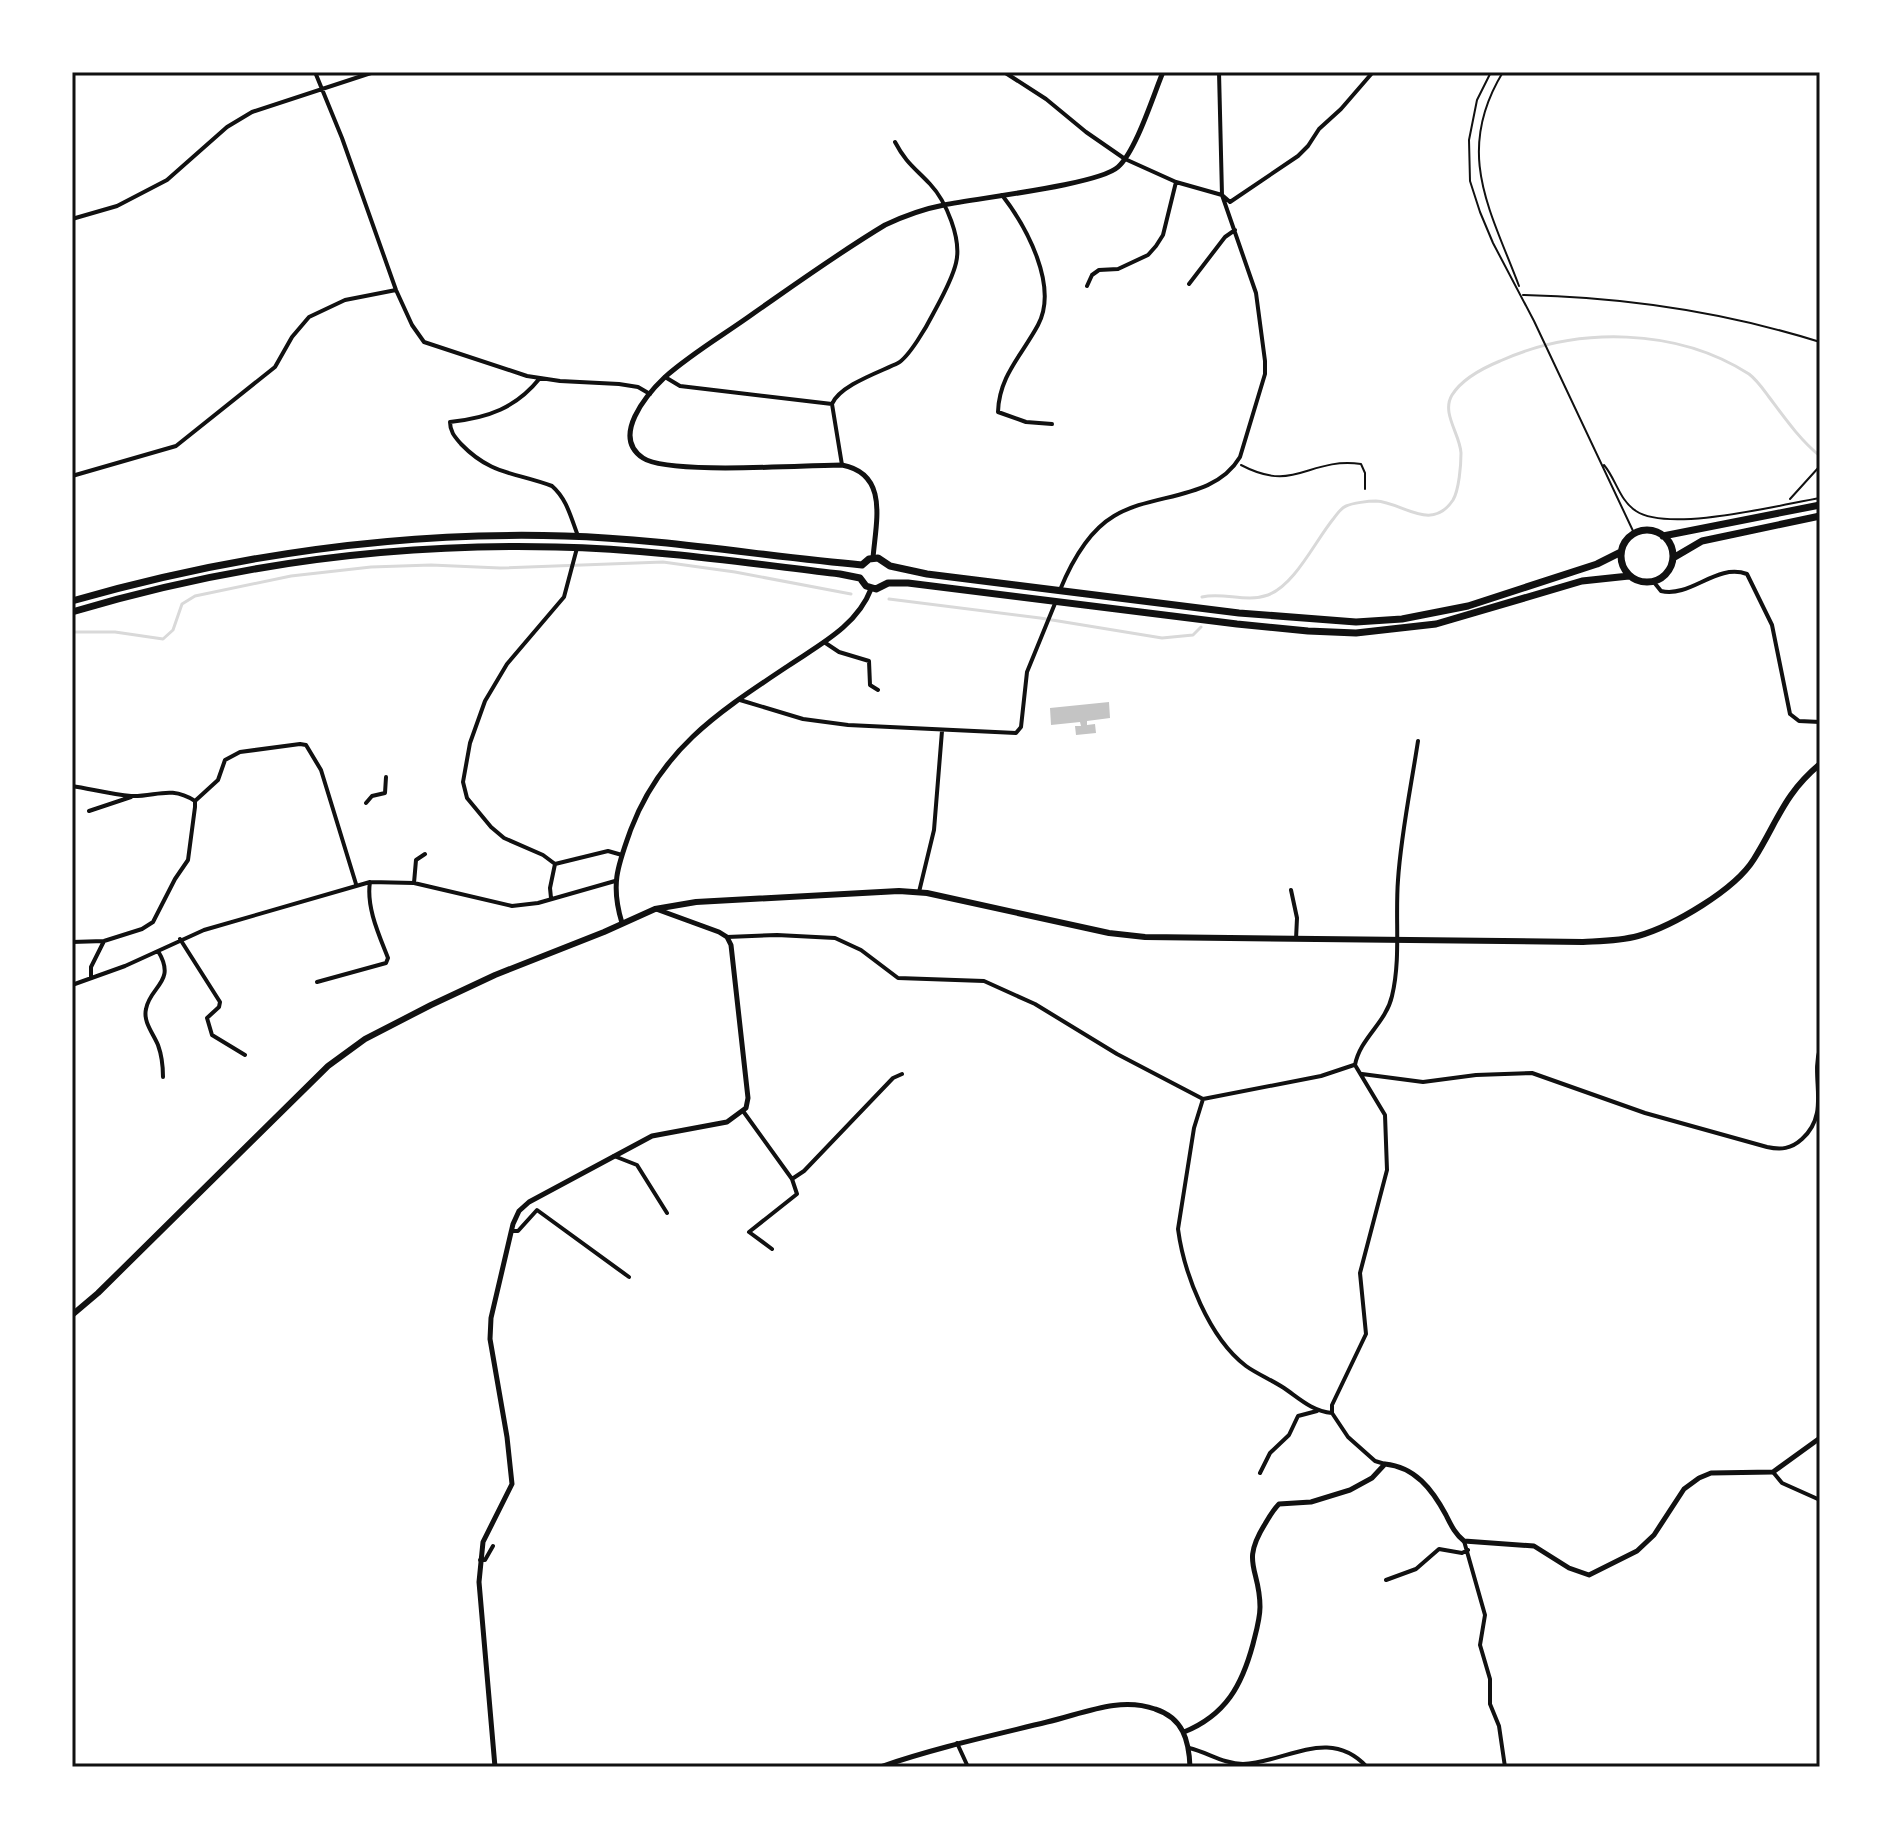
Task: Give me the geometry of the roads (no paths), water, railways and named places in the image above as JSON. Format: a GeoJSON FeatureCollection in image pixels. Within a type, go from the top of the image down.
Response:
{"type":"FeatureCollection","features":[{"type":"Feature","properties":{"kind":"main road"},"geometry":{"type":"LineString","coordinates":[[1663,536],[1807,508],[1820,502]]}},
{"type":"Feature","properties":{"kind":"main road"},"geometry":{"type":"LineString","coordinates":[[1673,558],[1702,541],[1820,516]]}},
{"type":"Feature","properties":{"kind":"main road"},"geometry":{"type":"LineString","coordinates":[[72,612],[215,576],[336,556],[460,547],[577,548],[694,557],[860,578],[871,589],[888,583],[908,583],[1279,628],[1356,633],[1436,624],[1582,581],[1629,576],[1645,582],[1653,581],[1667,573],[1673,558],[1672,550],[1663,536],[1649,530],[1634,533],[1628,538],[1621,552],[1621,561],[1629,576]]}},
{"type":"Feature","properties":{"kind":"main road"},"geometry":{"type":"LineString","coordinates":[[72,601],[187,571],[336,545],[434,537],[578,537],[698,546],[862,565],[873,558],[883,559],[890,566],[927,574],[1239,613],[1356,622],[1402,619],[1468,606],[1597,564],[1621,552]]}},
{"type":"Feature","properties":{"kind":"main road"},"geometry":{"type":"LineString","coordinates":[[860,578],[862,565]]}},
{"type":"Feature","properties":{"kind":"main road"},"geometry":{"type":"LineString","coordinates":[[888,583],[890,566]]}},
{"type":"Feature","properties":{"kind":"main road"},"geometry":{"type":"LineString","coordinates":[[72,1315],[328,1066],[352,1047],[495,975],[655,909],[696,902],[785,896],[919,892],[1120,935],[1620,940],[1652,931],[1739,879],[1752,863],[1791,793],[1820,764]]}},
{"type":"Feature","properties":{"kind":"street"},"geometry":{"type":"LineString","coordinates":[[315,72],[396,290],[412,325],[424,342],[540,378],[619,384],[638,387],[650,394]]}},
{"type":"Feature","properties":{"kind":"street"},"geometry":{"type":"LineString","coordinates":[[72,219],[117,206],[167,180],[227,127],[252,112],[374,72]]}},
{"type":"Feature","properties":{"kind":"street"},"geometry":{"type":"LineString","coordinates":[[1004,72],[1046,99],[1125,159],[1176,182],[1222,195],[1230,202],[1298,156],[1373,72]]}},
{"type":"Feature","properties":{"kind":"street"},"geometry":{"type":"LineString","coordinates":[[873,558],[876,511],[874,489],[866,474],[842,465],[710,467],[670,466],[648,461],[631,446],[629,432],[650,394],[665,377],[867,236],[906,216],[944,205],[1095,178],[1111,172],[1125,159],[1163,72]]}},
{"type":"Feature","properties":{"kind":"street"},"geometry":{"type":"LineString","coordinates":[[1060,590],[1074,558],[1112,516],[1150,501],[1194,492],[1232,469],[1265,374],[1256,293],[1222,195],[1219,72]]}},
{"type":"Feature","properties":{"kind":"street"},"geometry":{"type":"LineString","coordinates":[[842,465],[832,404],[835,397],[873,372],[900,362],[928,322],[956,264],[956,243],[944,205],[929,182],[915,172],[895,142]]}},
{"type":"Feature","properties":{"kind":"street"},"geometry":{"type":"LineString","coordinates":[[1087,286],[1092,275],[1099,270],[1118,269],[1148,255],[1156,246],[1163,235],[1176,182]]}},
{"type":"Feature","properties":{"kind":"street"},"geometry":{"type":"LineString","coordinates":[[1002,195],[1027,234],[1047,290],[1040,322],[999,393],[998,412],[1026,422],[1052,424]]}},
{"type":"Feature","properties":{"kind":"street"},"geometry":{"type":"LineString","coordinates":[[1189,284],[1225,237],[1235,230]]}},
{"type":"Feature","properties":{"kind":"street"},"geometry":{"type":"LineString","coordinates":[[72,476],[176,446],[275,367],[292,337],[309,317],[345,300],[396,290]]}},
{"type":"Feature","properties":{"kind":"street"},"geometry":{"type":"LineString","coordinates":[[665,377],[680,386],[832,404]]}},
{"type":"Feature","properties":{"kind":"street"},"geometry":{"type":"LineString","coordinates":[[540,378],[521,400],[474,419],[450,422],[450,429],[484,465],[552,486],[566,504],[578,537]]}},
{"type":"Feature","properties":{"kind":"street"},"geometry":{"type":"LineString","coordinates":[[555,864],[543,855],[504,838],[491,827],[467,798],[463,782],[470,743],[485,701],[507,664],[564,597],[577,548]]}},
{"type":"Feature","properties":{"kind":"street"},"geometry":{"type":"LineString","coordinates":[[1653,581],[1661,591],[1677,593],[1711,577],[1738,572],[1747,574],[1772,625],[1790,714],[1799,721],[1820,722]]}},
{"type":"Feature","properties":{"kind":"street"},"geometry":{"type":"LineString","coordinates":[[622,923],[614,892],[615,881],[640,804],[657,775],[691,738],[738,700],[824,642],[853,618],[871,589]]}},
{"type":"Feature","properties":{"kind":"street"},"geometry":{"type":"LineString","coordinates":[[738,700],[758,703],[803,719],[848,725],[1011,734],[1019,731],[1027,672],[1056,601]]}},
{"type":"Feature","properties":{"kind":"street"},"geometry":{"type":"LineString","coordinates":[[824,642],[839,652],[869,661],[870,685],[878,690]]}},
{"type":"Feature","properties":{"kind":"street"},"geometry":{"type":"LineString","coordinates":[[919,892],[933,839],[942,731]]}},
{"type":"Feature","properties":{"kind":"street"},"geometry":{"type":"LineString","coordinates":[[1418,741],[1401,842],[1395,978],[1390,1006],[1357,1056],[1355,1065],[1385,1115],[1387,1170],[1360,1273],[1366,1334],[1332,1405],[1332,1413],[1355,1443],[1375,1461],[1400,1466],[1414,1473],[1428,1487],[1453,1529],[1464,1541],[1485,1615],[1480,1645],[1490,1679],[1490,1704],[1499,1726],[1505,1767]]}},
{"type":"Feature","properties":{"kind":"street"},"geometry":{"type":"LineString","coordinates":[[72,942],[104,941],[142,929],[158,915],[168,890],[188,860],[195,801],[218,780],[225,760],[240,752],[306,745],[321,770],[356,885]]}},
{"type":"Feature","properties":{"kind":"street"},"geometry":{"type":"LineString","coordinates":[[366,803],[372,796],[385,793],[386,777]]}},
{"type":"Feature","properties":{"kind":"street"},"geometry":{"type":"LineString","coordinates":[[72,786],[133,796]]}},
{"type":"Feature","properties":{"kind":"street"},"geometry":{"type":"LineString","coordinates":[[89,811],[133,796],[170,791],[195,801]]}},
{"type":"Feature","properties":{"kind":"street"},"geometry":{"type":"LineString","coordinates":[[555,864],[608,851],[622,855]]}},
{"type":"Feature","properties":{"kind":"street"},"geometry":{"type":"LineString","coordinates":[[414,883],[416,860],[425,854]]}},
{"type":"Feature","properties":{"kind":"street"},"geometry":{"type":"LineString","coordinates":[[551,898],[555,864]]}},
{"type":"Feature","properties":{"kind":"street"},"geometry":{"type":"LineString","coordinates":[[72,985],[158,951],[180,939],[370,882],[414,883],[512,906],[615,881]]}},
{"type":"Feature","properties":{"kind":"street"},"geometry":{"type":"LineString","coordinates":[[317,982],[386,963],[388,958],[375,924],[368,892],[370,882]]}},
{"type":"Feature","properties":{"kind":"street"},"geometry":{"type":"LineString","coordinates":[[1291,890],[1297,918],[1296,939]]}},
{"type":"Feature","properties":{"kind":"street"},"geometry":{"type":"LineString","coordinates":[[655,909],[727,937],[777,935],[835,938],[861,950],[898,978],[984,981],[1035,1004],[1117,1054],[1203,1099],[1321,1076],[1355,1065]]}},
{"type":"Feature","properties":{"kind":"street"},"geometry":{"type":"LineString","coordinates":[[495,1767],[479,1582],[483,1542],[512,1484],[490,1339],[491,1318],[512,1231],[519,1211],[529,1202],[652,1136],[727,1122],[743,1111],[748,1098],[747,1080],[731,945],[727,937]]}},
{"type":"Feature","properties":{"kind":"street"},"geometry":{"type":"LineString","coordinates":[[180,939],[220,1002],[207,1018],[212,1035],[245,1055]]}},
{"type":"Feature","properties":{"kind":"street"},"geometry":{"type":"LineString","coordinates":[[91,978],[91,967],[104,941]]}},
{"type":"Feature","properties":{"kind":"street"},"geometry":{"type":"LineString","coordinates":[[158,951],[162,960],[163,982],[148,1000],[145,1017],[161,1055],[163,1077]]}},
{"type":"Feature","properties":{"kind":"street"},"geometry":{"type":"LineString","coordinates":[[1361,1074],[1423,1082],[1476,1075],[1532,1073],[1645,1113],[1767,1147],[1785,1149],[1803,1139],[1816,1118],[1820,1093],[1817,1063],[1820,1048]]}},
{"type":"Feature","properties":{"kind":"street"},"geometry":{"type":"LineString","coordinates":[[792,1179],[804,1171],[893,1078],[902,1074]]}},
{"type":"Feature","properties":{"kind":"street"},"geometry":{"type":"LineString","coordinates":[[1203,1099],[1194,1128],[1178,1229],[1180,1245],[1203,1311],[1223,1343],[1246,1366],[1317,1411]]}},
{"type":"Feature","properties":{"kind":"street"},"geometry":{"type":"LineString","coordinates":[[743,1111],[792,1179],[797,1194],[749,1232],[772,1249]]}},
{"type":"Feature","properties":{"kind":"street"},"geometry":{"type":"LineString","coordinates":[[614,1156],[637,1165],[667,1213]]}},
{"type":"Feature","properties":{"kind":"street"},"geometry":{"type":"LineString","coordinates":[[512,1231],[518,1231],[537,1210],[629,1277]]}},
{"type":"Feature","properties":{"kind":"street"},"geometry":{"type":"LineString","coordinates":[[1260,1473],[1270,1453],[1289,1435],[1298,1416],[1317,1411],[1332,1413]]}},
{"type":"Feature","properties":{"kind":"street"},"geometry":{"type":"LineString","coordinates":[[1464,1541],[1490,1545],[1524,1544],[1543,1551],[1580,1574],[1589,1575],[1637,1551],[1654,1535],[1684,1489],[1699,1478],[1711,1473],[1773,1472],[1820,1438]]}},
{"type":"Feature","properties":{"kind":"street"},"geometry":{"type":"LineString","coordinates":[[1184,1732],[1201,1725],[1228,1703],[1242,1679],[1260,1611],[1252,1569],[1252,1550],[1275,1508],[1286,1503],[1311,1502],[1350,1490],[1372,1478],[1385,1464]]}},
{"type":"Feature","properties":{"kind":"street"},"geometry":{"type":"LineString","coordinates":[[1773,1472],[1782,1483],[1820,1500]]}},
{"type":"Feature","properties":{"kind":"street"},"geometry":{"type":"LineString","coordinates":[[480,1560],[485,1560],[493,1546]]}},
{"type":"Feature","properties":{"kind":"street"},"geometry":{"type":"LineString","coordinates":[[1386,1580],[1416,1569],[1439,1549],[1462,1553],[1468,1550]]}},
{"type":"Feature","properties":{"kind":"street"},"geometry":{"type":"LineString","coordinates":[[880,1767],[957,1743],[1115,1704],[1158,1710],[1177,1723],[1184,1732],[1189,1748],[1190,1767]]}},
{"type":"Feature","properties":{"kind":"street"},"geometry":{"type":"LineString","coordinates":[[957,1743],[968,1767]]}},
{"type":"Feature","properties":{"kind":"street"},"geometry":{"type":"LineString","coordinates":[[1189,1748],[1242,1764],[1300,1750],[1333,1747],[1358,1757],[1367,1767]]}},
{"type":"Feature","properties":{"kind":"lane"},"geometry":{"type":"LineString","coordinates":[[1491,72],[1472,118],[1470,181],[1493,243],[1522,295]]}},
{"type":"Feature","properties":{"kind":"lane"},"geometry":{"type":"LineString","coordinates":[[1503,72],[1483,119],[1478,163],[1489,210],[1522,295],[1634,533]]}},
{"type":"Feature","properties":{"kind":"lane"},"geometry":{"type":"LineString","coordinates":[[1522,295],[1615,299],[1753,323],[1820,342]]}},
{"type":"Feature","properties":{"kind":"lane"},"geometry":{"type":"LineString","coordinates":[[1601,461],[1622,497],[1635,510],[1649,516],[1683,519],[1820,502]]}},
{"type":"Feature","properties":{"kind":"waterway"},"geometry":{"type":"LineString","coordinates":[[1202,597],[1252,598],[1278,590],[1296,572],[1342,508],[1349,505],[1376,501],[1426,515],[1444,510],[1455,496],[1461,464],[1460,446],[1449,409],[1456,389],[1467,379],[1500,361],[1562,342],[1627,337],[1659,340],[1721,359],[1755,379],[1799,436],[1820,456]]}},
{"type":"Feature","properties":{"kind":"waterway"},"geometry":{"type":"LineString","coordinates":[[72,632],[115,632],[163,639],[173,630],[182,604],[195,596],[291,576],[371,567],[431,565],[500,568],[663,562],[851,594]]}},
{"type":"Feature","properties":{"kind":"waterway"},"geometry":{"type":"LineString","coordinates":[[889,599],[1040,618],[1162,638],[1193,635],[1201,627]]}}]}
